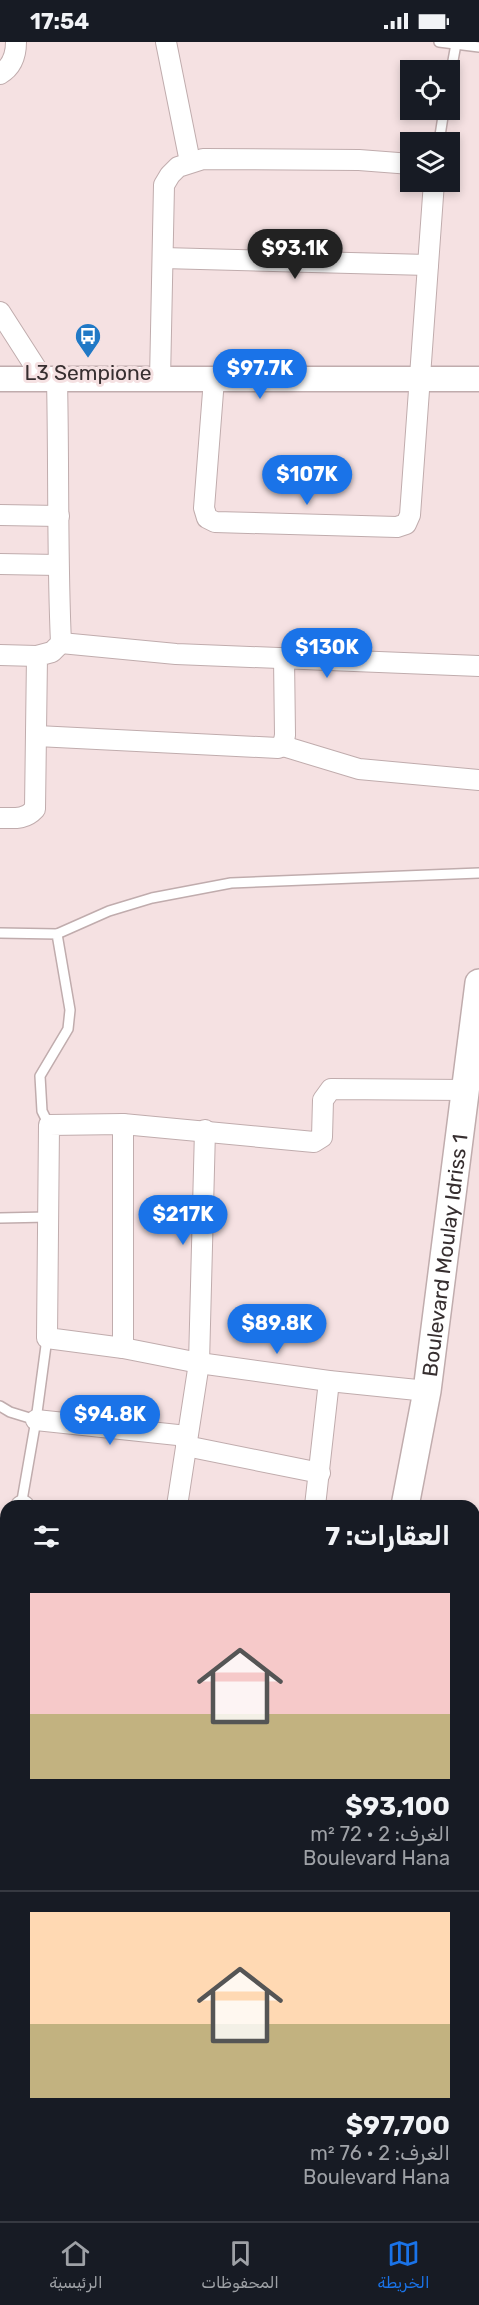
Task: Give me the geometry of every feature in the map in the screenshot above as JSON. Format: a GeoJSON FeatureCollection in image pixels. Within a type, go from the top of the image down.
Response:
{"type":"FeatureCollection","features":[{"type":"Feature","properties":{"kind":"main road","name":"Boulevard Moulay Idriss 1"},"geometry":{"type":"LineString","coordinates":[[408,1500],[427,1391],[479,983]]}},
{"type":"Feature","properties":{"kind":"street"},"geometry":{"type":"LineString","coordinates":[[0,74],[11,64],[16,53],[16,42]]}},
{"type":"Feature","properties":{"kind":"street"},"geometry":{"type":"LineString","coordinates":[[166,42],[190,162]]}},
{"type":"Feature","properties":{"kind":"street"},"geometry":{"type":"LineString","coordinates":[[160,380],[164,185],[170,174],[178,167],[203,159],[359,160],[400,163]]}},
{"type":"Feature","properties":{"kind":"street"},"geometry":{"type":"LineString","coordinates":[[214,379],[204,508],[207,518],[215,522],[398,527],[406,524],[410,515],[433,192]]}},
{"type":"Feature","properties":{"kind":"street"},"geometry":{"type":"LineString","coordinates":[[164,258],[428,265]]}},
{"type":"Feature","properties":{"kind":"street"},"geometry":{"type":"LineString","coordinates":[[0,312],[50,380],[59,516],[61,643],[52,652],[37,656],[0,655]]}},
{"type":"Feature","properties":{"kind":"street"},"geometry":{"type":"LineString","coordinates":[[0,380],[479,379]]}},
{"type":"Feature","properties":{"kind":"street"},"geometry":{"type":"LineString","coordinates":[[0,515],[59,516]]}},
{"type":"Feature","properties":{"kind":"street"},"geometry":{"type":"LineString","coordinates":[[0,564],[58,565]]}},
{"type":"Feature","properties":{"kind":"street"},"geometry":{"type":"LineString","coordinates":[[61,643],[176,654],[479,666]]}},
{"type":"Feature","properties":{"kind":"street"},"geometry":{"type":"LineString","coordinates":[[0,818],[20,819],[30,815],[35,809],[37,656]]}},
{"type":"Feature","properties":{"kind":"street"},"geometry":{"type":"LineString","coordinates":[[283,746],[284,658]]}},
{"type":"Feature","properties":{"kind":"street"},"geometry":{"type":"LineString","coordinates":[[37,736],[272,748],[283,746],[358,769],[479,780]]}},
{"type":"Feature","properties":{"kind":"street"},"geometry":{"type":"LineString","coordinates":[[427,1391],[329,1381],[199,1363],[123,1348],[47,1338],[50,1125],[123,1124],[314,1142],[322,1137],[323,1100],[332,1089],[465,1090]]}},
{"type":"Feature","properties":{"kind":"street"},"geometry":{"type":"LineString","coordinates":[[123,1124],[123,1348]]}},
{"type":"Feature","properties":{"kind":"street"},"geometry":{"type":"LineString","coordinates":[[178,1500],[199,1363],[205,1130]]}},
{"type":"Feature","properties":{"kind":"street"},"geometry":{"type":"LineString","coordinates":[[316,1500],[329,1381]]}},
{"type":"Feature","properties":{"kind":"street"},"geometry":{"type":"LineString","coordinates":[[36,1420],[187,1441],[320,1473]]}},
{"type":"Feature","properties":{"kind":"lane"},"geometry":{"type":"LineString","coordinates":[[439,42],[473,45]]}},
{"type":"Feature","properties":{"kind":"lane"},"geometry":{"type":"LineString","coordinates":[[453,60],[456,44]]}},
{"type":"Feature","properties":{"kind":"lane"},"geometry":{"type":"LineString","coordinates":[[0,933],[57,934],[110,910],[152,898],[231,883],[479,873]]}},
{"type":"Feature","properties":{"kind":"lane"},"geometry":{"type":"LineString","coordinates":[[50,1125],[42,1111],[40,1076],[68,1029],[70,1010],[57,934]]}},
{"type":"Feature","properties":{"kind":"lane"},"geometry":{"type":"LineString","coordinates":[[0,1218],[48,1217]]}},
{"type":"Feature","properties":{"kind":"lane"},"geometry":{"type":"LineString","coordinates":[[23,1500],[47,1338]]}},
{"type":"Feature","properties":{"kind":"lane"},"geometry":{"type":"LineString","coordinates":[[0,1406],[10,1412],[36,1420]]}},
{"type":"Feature","properties":{"kind":"place","name":"L3 Sempione"},"geometry":{"type":"Point","coordinates":[88,359]}}]}
